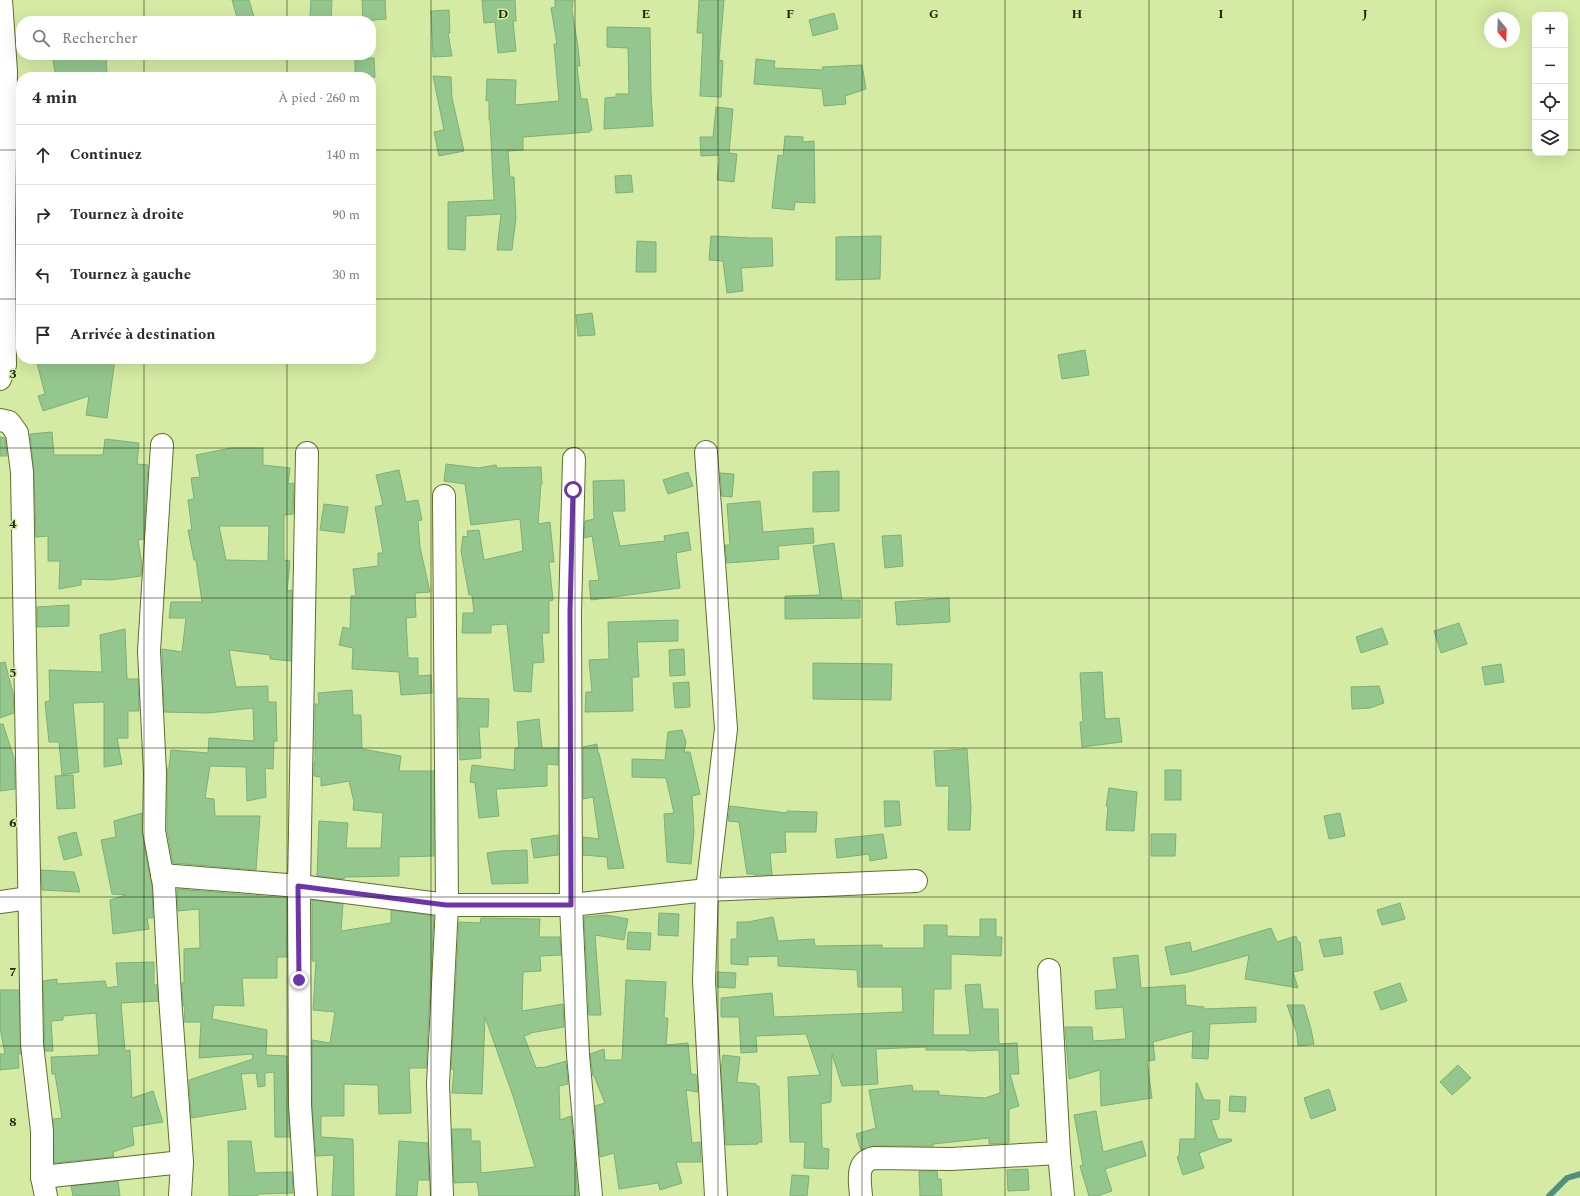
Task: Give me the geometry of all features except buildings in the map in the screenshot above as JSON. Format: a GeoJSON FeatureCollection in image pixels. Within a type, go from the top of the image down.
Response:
{"type":"FeatureCollection","features":[{"type":"Feature","properties":{"kind":"street"},"geometry":{"type":"LineString","coordinates":[[0,380],[5,365],[4,228],[6,71],[1,0]]}},
{"type":"Feature","properties":{"kind":"street"},"geometry":{"type":"LineString","coordinates":[[0,420],[9,422],[17,433],[22,472],[32,1044],[42,1131],[44,1187],[182,1162]]}},
{"type":"Feature","properties":{"kind":"street"},"geometry":{"type":"LineString","coordinates":[[162,445],[149,651],[155,773],[154,831],[164,885],[170,997],[182,1162],[180,1196]]}},
{"type":"Feature","properties":{"kind":"street"},"geometry":{"type":"LineString","coordinates":[[706,452],[726,729],[707,890],[704,981],[716,1196]]}},
{"type":"Feature","properties":{"kind":"street"},"geometry":{"type":"LineString","coordinates":[[306,1196],[300,1105],[298,886],[307,453]]}},
{"type":"Feature","properties":{"kind":"street"},"geometry":{"type":"LineString","coordinates":[[574,459],[570,612],[571,905],[578,1054],[591,1196]]}},
{"type":"Feature","properties":{"kind":"street"},"geometry":{"type":"LineString","coordinates":[[442,1196],[438,1084],[446,905],[444,496]]}},
{"type":"Feature","properties":{"kind":"street"},"geometry":{"type":"LineString","coordinates":[[162,875],[298,886],[446,905],[571,905],[707,890],[916,881]]}},
{"type":"Feature","properties":{"kind":"street"},"geometry":{"type":"LineString","coordinates":[[0,902],[29,898]]}},
{"type":"Feature","properties":{"kind":"street"},"geometry":{"type":"LineString","coordinates":[[1049,970],[1059,1153],[1063,1196]]}},
{"type":"Feature","properties":{"kind":"street"},"geometry":{"type":"LineString","coordinates":[[861,1196],[859,1175],[862,1165],[867,1159],[951,1159],[1059,1153]]}},
{"type":"Feature","properties":{"kind":"waterway"},"geometry":{"type":"LineString","coordinates":[[1549,1196],[1567,1178],[1580,1174]]}},
{"type":"Feature","properties":{"kind":"route"},"geometry":{"type":"LineString","coordinates":[[299,980],[298,886],[446,905],[571,905],[570,612],[573,490]]}}]}
